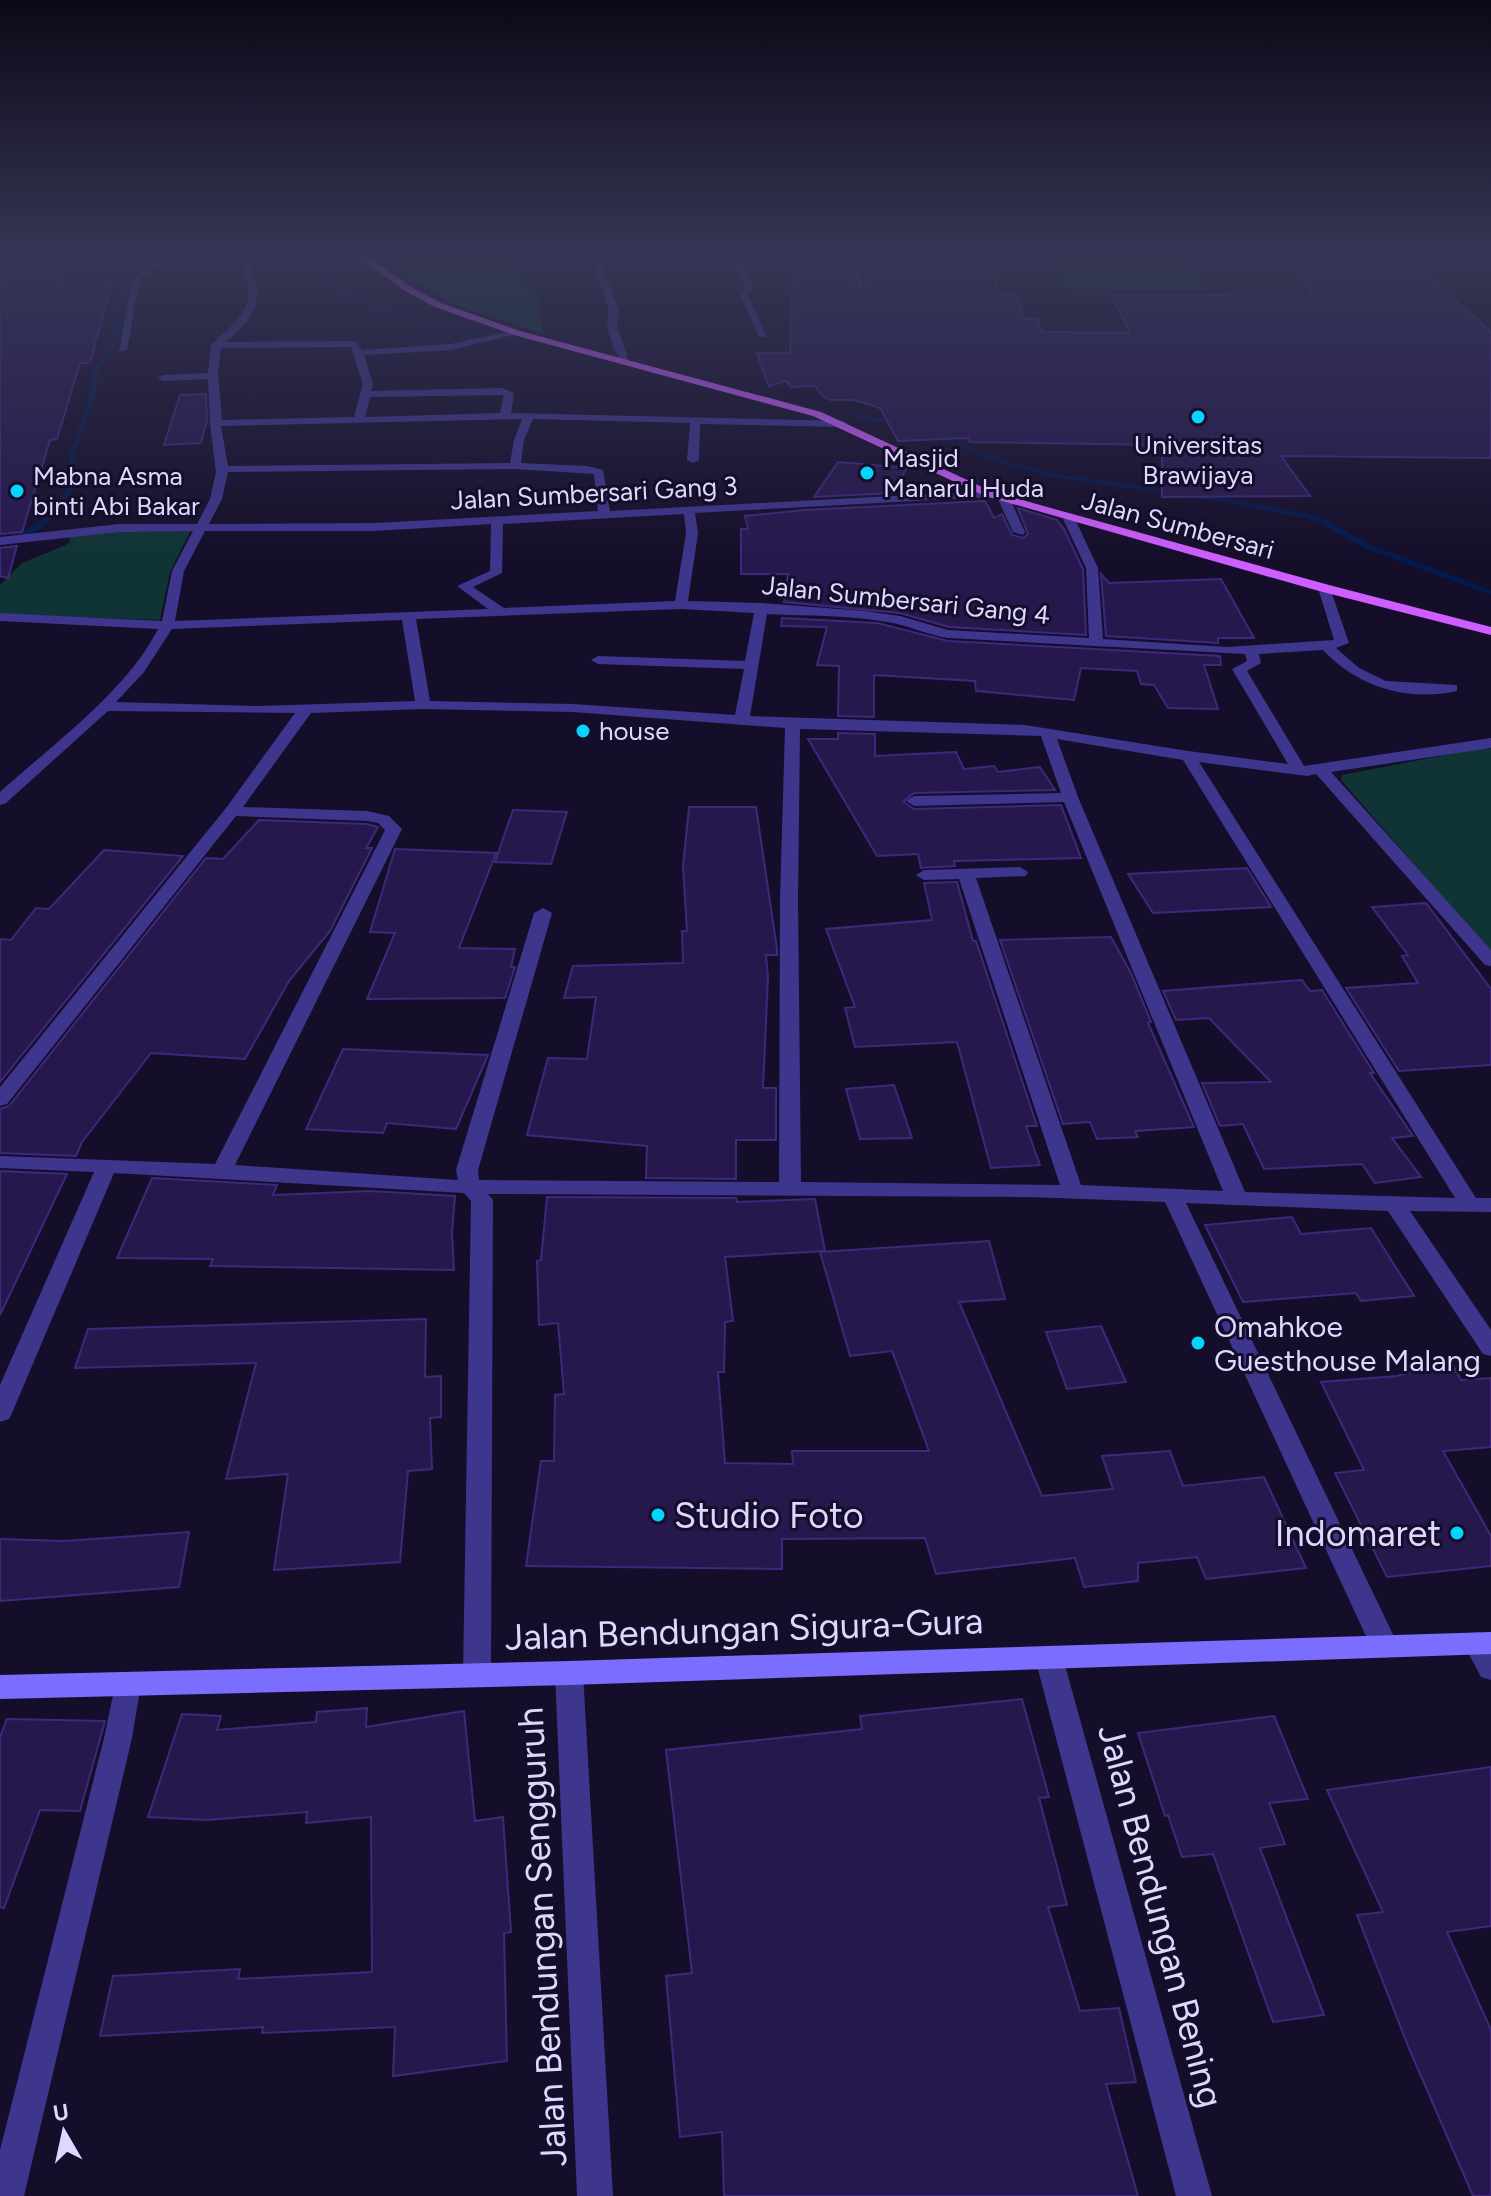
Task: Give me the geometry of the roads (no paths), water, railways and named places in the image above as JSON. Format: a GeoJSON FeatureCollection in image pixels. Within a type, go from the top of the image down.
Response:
{"type":"FeatureCollection","features":[{"type":"Feature","properties":{"kind":"main road","name":"Jalan Sumbersari"},"geometry":{"type":"LineString","coordinates":[[595,355],[787,405],[838,424],[949,478],[1069,519],[1491,631]]}},
{"type":"Feature","properties":{"kind":"main road","name":"Jalan Bendungan Sigura-Gura"},"geometry":{"type":"LineString","coordinates":[[0,1687],[569,1673],[1484,1643]]}},
{"type":"Feature","properties":{"kind":"street"},"geometry":{"type":"LineString","coordinates":[[0,800],[147,660],[167,625],[177,573],[213,509],[223,469],[215,424],[216,355]]}},
{"type":"Feature","properties":{"kind":"street"},"geometry":{"type":"LineString","coordinates":[[358,355],[367,378],[359,418]]}},
{"type":"Feature","properties":{"kind":"street"},"geometry":{"type":"LineString","coordinates":[[623,355],[627,363]]}},
{"type":"Feature","properties":{"kind":"street"},"geometry":{"type":"LineString","coordinates":[[163,378],[215,376]]}},
{"type":"Feature","properties":{"kind":"street"},"geometry":{"type":"LineString","coordinates":[[365,394],[502,391],[509,393],[505,417]]}},
{"type":"Feature","properties":{"kind":"street"},"geometry":{"type":"LineString","coordinates":[[217,423],[529,416],[838,424]]}},
{"type":"Feature","properties":{"kind":"street"},"geometry":{"type":"LineString","coordinates":[[515,466],[519,440],[529,416]]}},
{"type":"Feature","properties":{"kind":"street"},"geometry":{"type":"LineString","coordinates":[[693,460],[695,421]]}},
{"type":"Feature","properties":{"kind":"street"},"geometry":{"type":"LineString","coordinates":[[223,469],[515,466],[595,470],[599,472],[604,514]]}},
{"type":"Feature","properties":{"kind":"street","name":"Jalan Sumbersari Gang 3"},"geometry":{"type":"LineString","coordinates":[[4,540],[119,528],[375,527],[989,494]]}},
{"type":"Feature","properties":{"kind":"street"},"geometry":{"type":"LineString","coordinates":[[1004,499],[1019,532]]}},
{"type":"Feature","properties":{"kind":"street"},"geometry":{"type":"LineString","coordinates":[[681,605],[692,533],[689,510]]}},
{"type":"Feature","properties":{"kind":"street"},"geometry":{"type":"LineString","coordinates":[[497,519],[496,573],[463,586],[499,610]]}},
{"type":"Feature","properties":{"kind":"street"},"geometry":{"type":"LineString","coordinates":[[1069,519],[1092,568],[1096,644]]}},
{"type":"Feature","properties":{"kind":"street"},"geometry":{"type":"LineString","coordinates":[[1324,588],[1342,643],[1326,646]]}},
{"type":"Feature","properties":{"kind":"street","name":"Jalan Sumbersari Gang 4"},"geometry":{"type":"LineString","coordinates":[[0,617],[167,625],[681,605],[762,607],[864,615],[900,620],[928,631],[948,634],[1096,644],[1251,650],[1326,646]]}},
{"type":"Feature","properties":{"kind":"street"},"geometry":{"type":"LineString","coordinates":[[742,719],[762,607]]}},
{"type":"Feature","properties":{"kind":"street"},"geometry":{"type":"LineString","coordinates":[[408,614],[423,705]]}},
{"type":"Feature","properties":{"kind":"street"},"geometry":{"type":"LineString","coordinates":[[1326,646],[1354,674],[1376,683],[1452,688]]}},
{"type":"Feature","properties":{"kind":"street"},"geometry":{"type":"LineString","coordinates":[[1251,650],[1254,663],[1239,669],[1299,770]]}},
{"type":"Feature","properties":{"kind":"street"},"geometry":{"type":"LineString","coordinates":[[598,660],[753,665]]}},
{"type":"Feature","properties":{"kind":"street"},"geometry":{"type":"LineString","coordinates":[[102,706],[573,708],[793,724],[1047,732],[1188,756],[1322,771],[1491,743]]}},
{"type":"Feature","properties":{"kind":"street"},"geometry":{"type":"LineString","coordinates":[[0,1100],[232,811],[306,709]]}},
{"type":"Feature","properties":{"kind":"street"},"geometry":{"type":"LineString","coordinates":[[790,1190],[789,899],[793,724]]}},
{"type":"Feature","properties":{"kind":"street"},"geometry":{"type":"LineString","coordinates":[[1047,732],[1070,797],[1238,1200]]}},
{"type":"Feature","properties":{"kind":"street"},"geometry":{"type":"LineString","coordinates":[[1188,756],[1293,927],[1481,1205]]}},
{"type":"Feature","properties":{"kind":"street"},"geometry":{"type":"LineString","coordinates":[[1322,771],[1491,961]]}},
{"type":"Feature","properties":{"kind":"street"},"geometry":{"type":"LineString","coordinates":[[914,801],[1070,797]]}},
{"type":"Feature","properties":{"kind":"street"},"geometry":{"type":"LineString","coordinates":[[222,1171],[394,829],[383,819],[367,816],[232,811]]}},
{"type":"Feature","properties":{"kind":"street"},"geometry":{"type":"LineString","coordinates":[[924,875],[1020,872]]}},
{"type":"Feature","properties":{"kind":"street"},"geometry":{"type":"LineString","coordinates":[[966,874],[1073,1192]]}},
{"type":"Feature","properties":{"kind":"street"},"geometry":{"type":"LineString","coordinates":[[477,1675],[482,1200],[470,1187],[467,1170],[543,913]]}},
{"type":"Feature","properties":{"kind":"street"},"geometry":{"type":"LineString","coordinates":[[0,1162],[222,1171],[470,1187],[1073,1192],[1238,1200],[1481,1205]]}},
{"type":"Feature","properties":{"kind":"street"},"geometry":{"type":"LineString","coordinates":[[0,1413],[106,1168]]}},
{"type":"Feature","properties":{"kind":"street"},"geometry":{"type":"LineString","coordinates":[[1173,1197],[1385,1647]]}},
{"type":"Feature","properties":{"kind":"street"},"geometry":{"type":"LineString","coordinates":[[1394,1204],[1491,1348]]}},
{"type":"Feature","properties":{"kind":"street"},"geometry":{"type":"LineString","coordinates":[[1484,1643],[1491,1669]]}},
{"type":"Feature","properties":{"kind":"street","name":"Jalan Bendungan Bening"},"geometry":{"type":"LineString","coordinates":[[1049,1658],[1194,2196]]}},
{"type":"Feature","properties":{"kind":"street","name":"Jalan Bendungan Sengguruh"},"geometry":{"type":"LineString","coordinates":[[569,1673],[595,2196]]}},
{"type":"Feature","properties":{"kind":"street"},"geometry":{"type":"LineString","coordinates":[[6,2196],[118,1738],[127,1684]]}},
{"type":"Feature","properties":{"kind":"waterway"},"geometry":{"type":"LineString","coordinates":[[24,535],[49,518],[76,480],[72,454],[92,397],[96,369],[105,355]]}},
{"type":"Feature","properties":{"kind":"waterway"},"geometry":{"type":"LineString","coordinates":[[855,415],[903,425]]}},
{"type":"Feature","properties":{"kind":"waterway"},"geometry":{"type":"LineString","coordinates":[[932,434],[1006,463],[1052,475],[1237,502],[1305,516],[1322,521],[1369,547],[1491,593]]}},
{"type":"Feature","properties":{"kind":"place","name":"Universitas Brawijaya"},"geometry":{"type":"Point","coordinates":[1198,417]}},
{"type":"Feature","properties":{"kind":"place","name":"Masjid Manarul Huda"},"geometry":{"type":"Point","coordinates":[867,473]}},
{"type":"Feature","properties":{"kind":"place","name":"Mabna Asma binti Abi Bakar"},"geometry":{"type":"Point","coordinates":[17,491]}},
{"type":"Feature","properties":{"kind":"place","name":"house"},"geometry":{"type":"Point","coordinates":[583,731]}},
{"type":"Feature","properties":{"kind":"place","name":"Omahkoe Guesthouse Malang"},"geometry":{"type":"Point","coordinates":[1198,1343]}},
{"type":"Feature","properties":{"kind":"place","name":"Studio Foto"},"geometry":{"type":"Point","coordinates":[658,1515]}},
{"type":"Feature","properties":{"kind":"place","name":"Indomaret"},"geometry":{"type":"Point","coordinates":[1457,1533]}}]}
